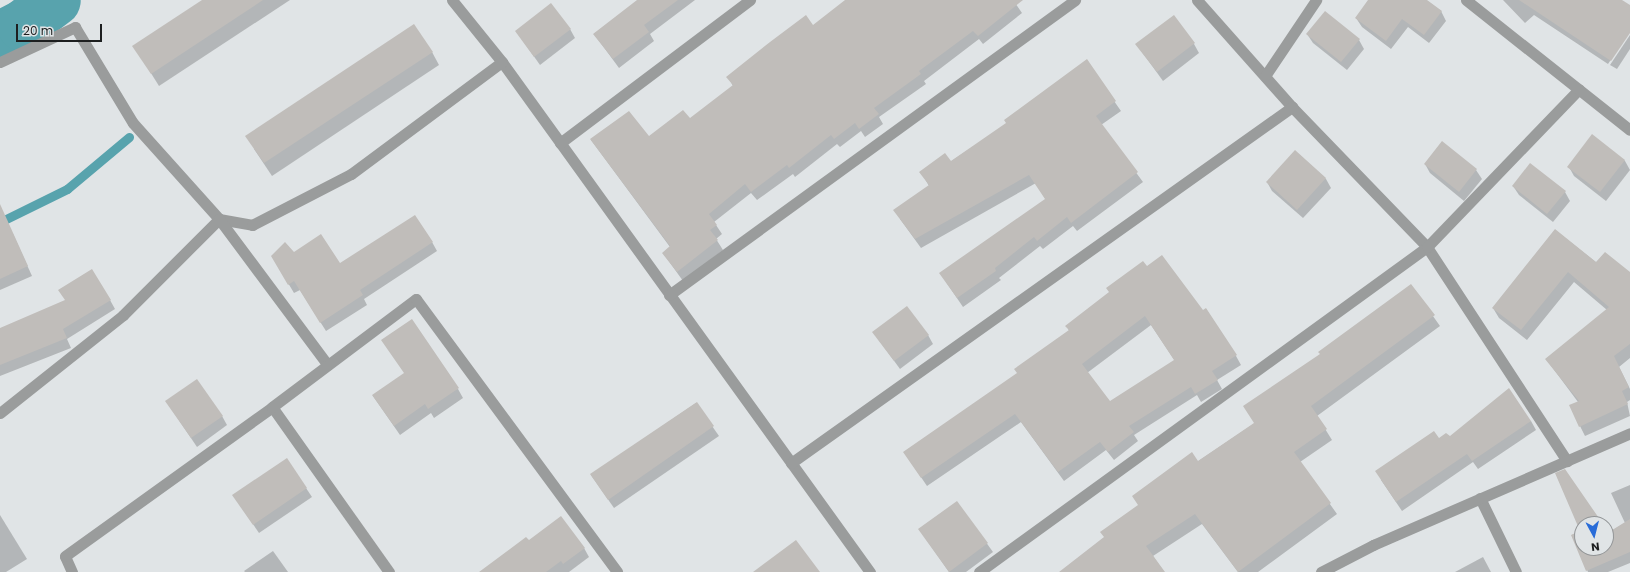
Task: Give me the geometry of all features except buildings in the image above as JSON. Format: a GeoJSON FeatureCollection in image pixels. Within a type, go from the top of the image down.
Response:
{"type":"FeatureCollection","features":[{"type":"Feature","properties":{"kind":"street"},"geometry":{"type":"LineString","coordinates":[[452,0],[502,62],[870,572]]}},
{"type":"Feature","properties":{"kind":"street"},"geometry":{"type":"LineString","coordinates":[[560,143],[750,0]]}},
{"type":"Feature","properties":{"kind":"street"},"geometry":{"type":"LineString","coordinates":[[669,295],[1075,0]]}},
{"type":"Feature","properties":{"kind":"street"},"geometry":{"type":"LineString","coordinates":[[1197,0],[1292,107],[1427,247],[1567,461]]}},
{"type":"Feature","properties":{"kind":"street"},"geometry":{"type":"LineString","coordinates":[[1265,76],[1316,0]]}},
{"type":"Feature","properties":{"kind":"street"},"geometry":{"type":"LineString","coordinates":[[1466,0],[1630,130]]}},
{"type":"Feature","properties":{"kind":"street"},"geometry":{"type":"LineString","coordinates":[[0,62],[75,27],[133,123],[219,219],[328,365]]}},
{"type":"Feature","properties":{"kind":"street"},"geometry":{"type":"LineString","coordinates":[[219,219],[252,225],[351,174],[502,62]]}},
{"type":"Feature","properties":{"kind":"street"},"geometry":{"type":"LineString","coordinates":[[979,572],[1427,247],[1579,89]]}},
{"type":"Feature","properties":{"kind":"street"},"geometry":{"type":"LineString","coordinates":[[791,463],[1292,107]]}},
{"type":"Feature","properties":{"kind":"street"},"geometry":{"type":"LineString","coordinates":[[0,413],[123,315],[219,219]]}},
{"type":"Feature","properties":{"kind":"street"},"geometry":{"type":"LineString","coordinates":[[72,572],[65,556],[272,407],[416,299],[617,572]]}},
{"type":"Feature","properties":{"kind":"street"},"geometry":{"type":"LineString","coordinates":[[272,407],[384,571]]}},
{"type":"Feature","properties":{"kind":"street"},"geometry":{"type":"LineString","coordinates":[[1321,572],[1373,546],[1630,433]]}},
{"type":"Feature","properties":{"kind":"street"},"geometry":{"type":"LineString","coordinates":[[1480,498],[1516,572]]}},
{"type":"Feature","properties":{"kind":"waterway"},"geometry":{"type":"LineString","coordinates":[[0,36],[22,25],[55,0]]}},
{"type":"Feature","properties":{"kind":"waterway"},"geometry":{"type":"LineString","coordinates":[[0,222],[67,189],[129,137]]}}]}
